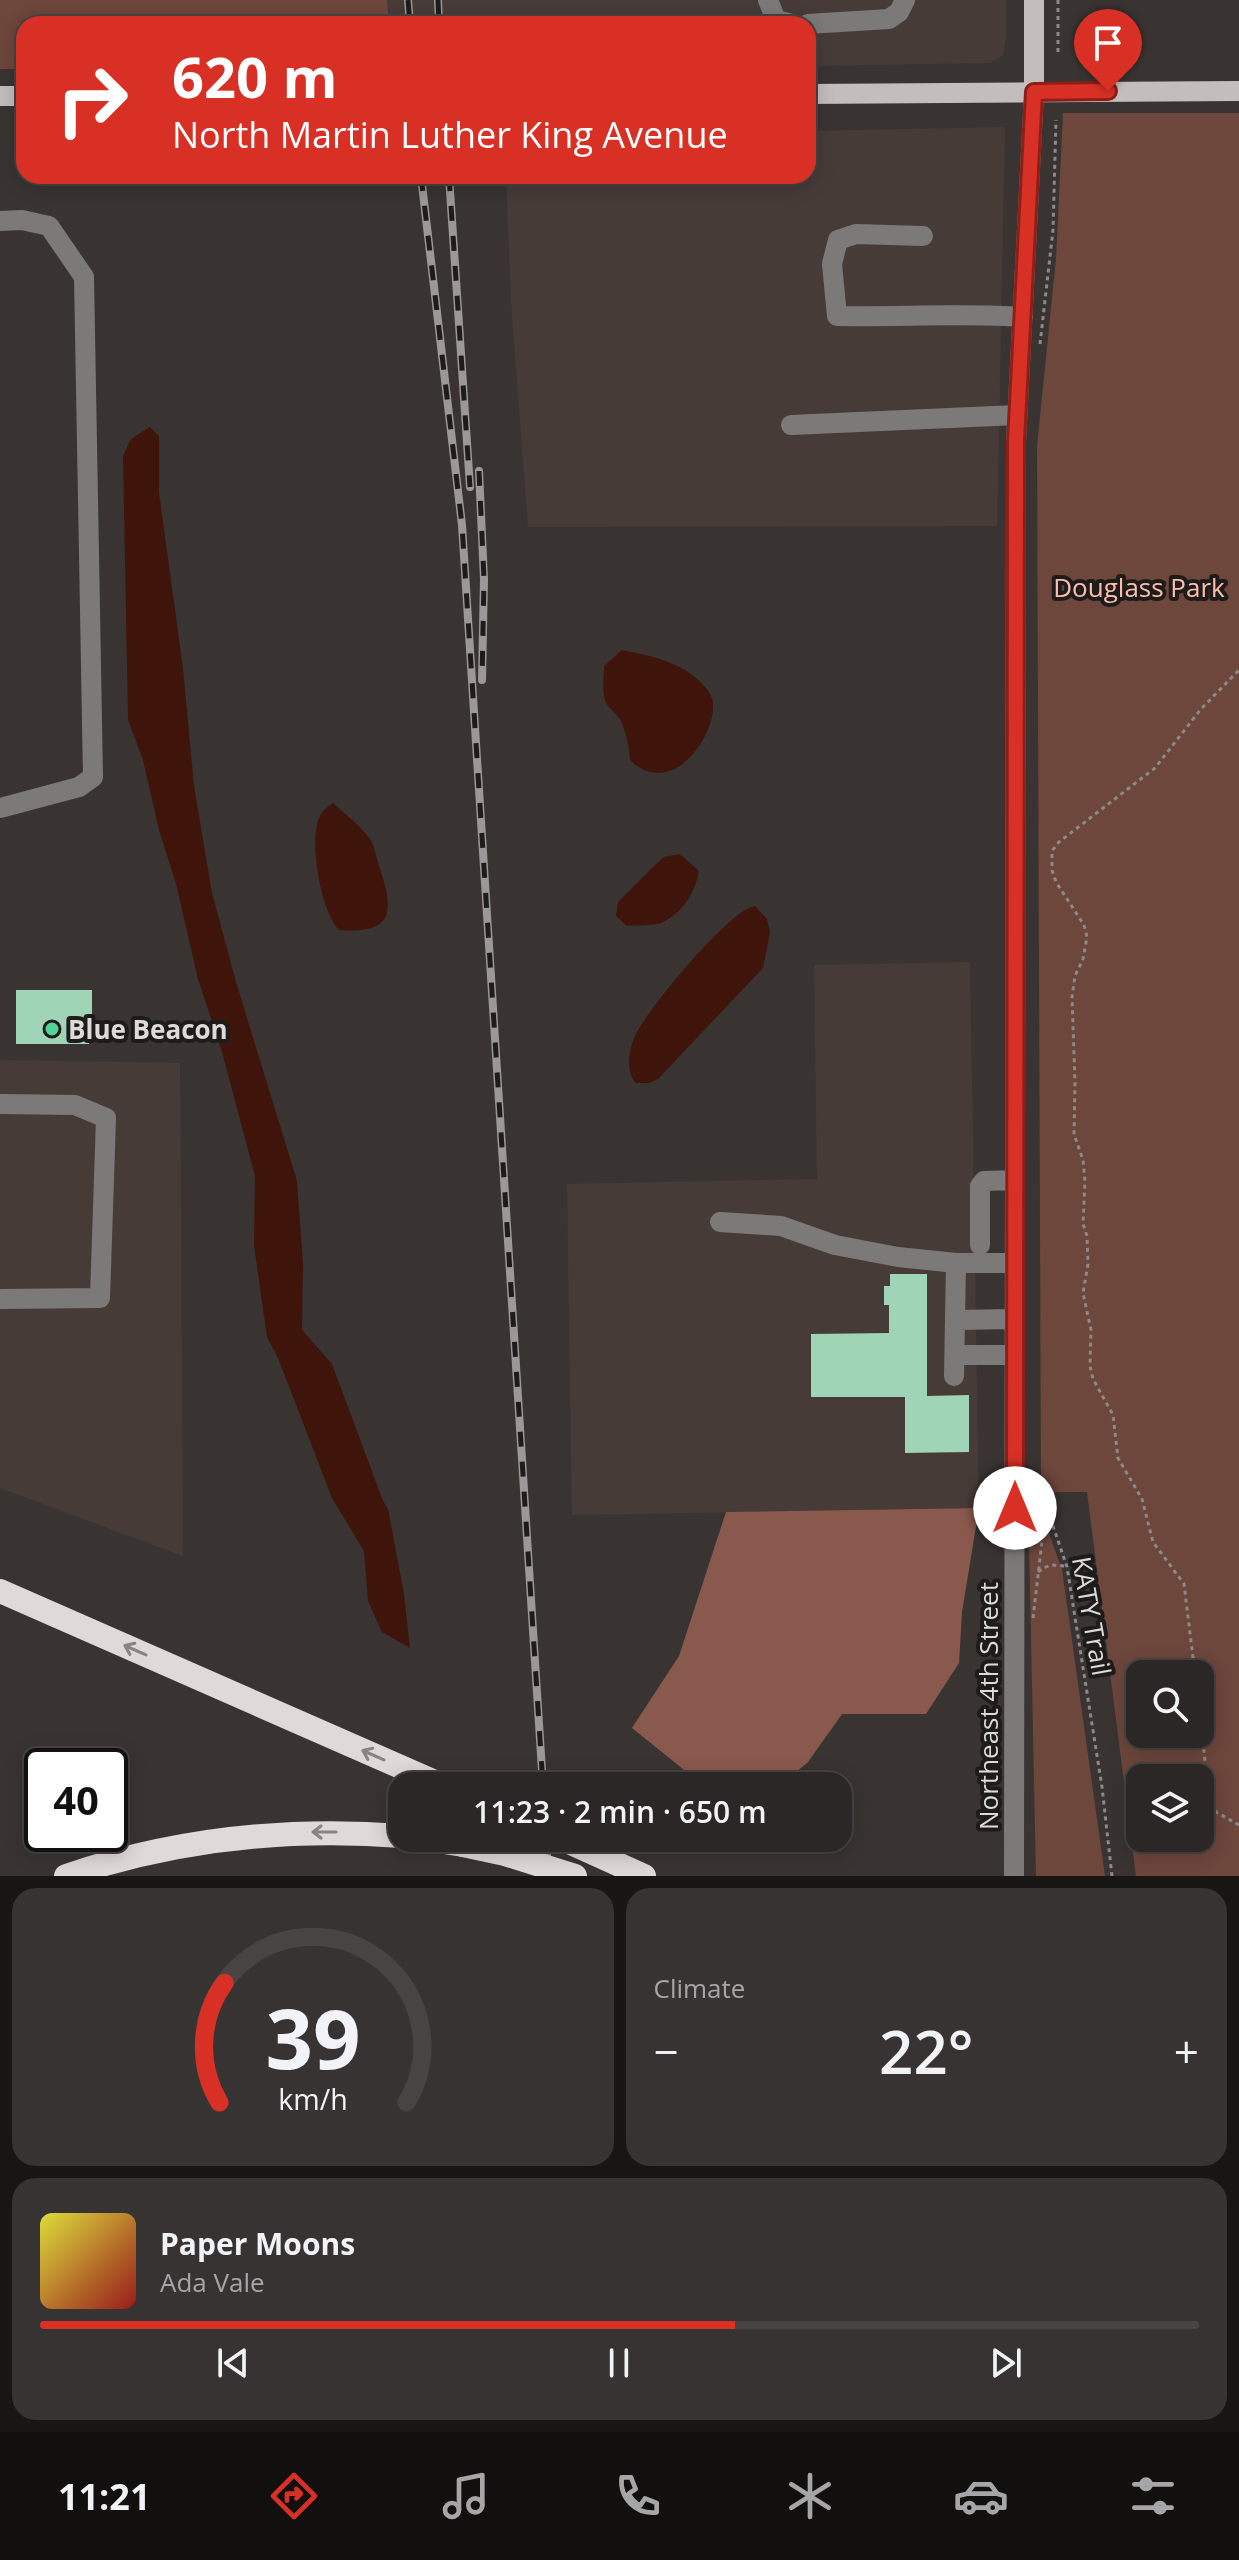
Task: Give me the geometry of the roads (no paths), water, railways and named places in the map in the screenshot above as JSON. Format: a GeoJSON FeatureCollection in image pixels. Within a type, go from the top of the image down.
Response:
{"type":"FeatureCollection","features":[{"type":"Feature","properties":{"kind":"highway"},"geometry":{"type":"LineString","coordinates":[[0,1591],[412,1772]]}},
{"type":"Feature","properties":{"kind":"highway"},"geometry":{"type":"LineString","coordinates":[[66,1876],[165,1848],[227,1838],[290,1832],[388,1836]]}},
{"type":"Feature","properties":{"kind":"highway"},"geometry":{"type":"LineString","coordinates":[[496,1852],[575,1876]]}},
{"type":"Feature","properties":{"kind":"highway"},"geometry":{"type":"LineString","coordinates":[[591,1852],[643,1876]]}},
{"type":"Feature","properties":{"kind":"main road","name":"Northeast 4th Street"},"geometry":{"type":"LineString","coordinates":[[1034,0],[1034,92]]}},
{"type":"Feature","properties":{"kind":"main road"},"geometry":{"type":"LineString","coordinates":[[816,94],[1239,91]]}},
{"type":"Feature","properties":{"kind":"street"},"geometry":{"type":"LineString","coordinates":[[816,24],[889,19],[899,12],[905,0]]}},
{"type":"Feature","properties":{"kind":"street","name":"Northeast 4th Street"},"geometry":{"type":"LineString","coordinates":[[1014,1876],[1014,608],[1017,415],[1034,92]]}},
{"type":"Feature","properties":{"kind":"street"},"geometry":{"type":"LineString","coordinates":[[0,221],[22,220],[49,226],[84,277],[93,777],[79,787],[5,802]]}},
{"type":"Feature","properties":{"kind":"street"},"geometry":{"type":"LineString","coordinates":[[923,236],[856,234],[838,240],[832,264],[837,316],[904,318],[982,314],[1023,317]]}},
{"type":"Feature","properties":{"kind":"street"},"geometry":{"type":"LineString","coordinates":[[791,425],[1017,415]]}},
{"type":"Feature","properties":{"kind":"street"},"geometry":{"type":"LineString","coordinates":[[0,1104],[75,1105],[106,1118],[100,1298],[0,1299]]}},
{"type":"Feature","properties":{"kind":"street"},"geometry":{"type":"LineString","coordinates":[[980,1245],[980,1186],[984,1181],[1015,1180]]}},
{"type":"Feature","properties":{"kind":"street"},"geometry":{"type":"LineString","coordinates":[[720,1222],[781,1226],[835,1245],[898,1257],[956,1263],[1015,1263]]}},
{"type":"Feature","properties":{"kind":"street"},"geometry":{"type":"LineString","coordinates":[[954,1376],[956,1263]]}},
{"type":"Feature","properties":{"kind":"street"},"geometry":{"type":"LineString","coordinates":[[955,1320],[1015,1319]]}},
{"type":"Feature","properties":{"kind":"street"},"geometry":{"type":"LineString","coordinates":[[955,1355],[1015,1355]]}},
{"type":"Feature","properties":{"kind":"railway"},"geometry":{"type":"LineString","coordinates":[[408,0],[409,16]]}},
{"type":"Feature","properties":{"kind":"railway"},"geometry":{"type":"LineString","coordinates":[[438,0],[439,16]]}},
{"type":"Feature","properties":{"kind":"railway"},"geometry":{"type":"LineString","coordinates":[[422,184],[462,525],[542,1772]]}},
{"type":"Feature","properties":{"kind":"railway"},"geometry":{"type":"LineString","coordinates":[[450,184],[470,487]]}},
{"type":"Feature","properties":{"kind":"railway"},"geometry":{"type":"LineString","coordinates":[[479,471],[484,579],[482,680]]}},
{"type":"Feature","properties":{"kind":"railway"},"geometry":{"type":"LineString","coordinates":[[547,1852],[548,1876]]}},
{"type":"Feature","properties":{"kind":"place","name":"Blue Beacon"},"geometry":{"type":"Point","coordinates":[52,1029]}},
{"type":"Feature","properties":{"kind":"park label","name":"Douglass Park"},"geometry":{"type":"Point","coordinates":[1139,587]}}]}
